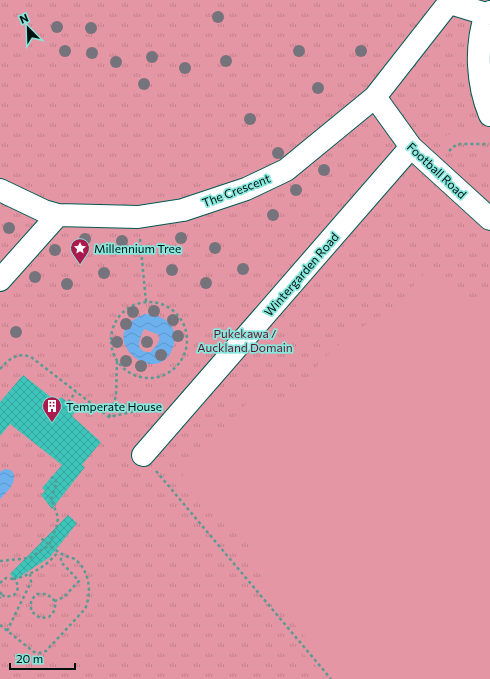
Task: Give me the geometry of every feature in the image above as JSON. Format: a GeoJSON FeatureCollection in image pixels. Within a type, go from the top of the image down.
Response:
{"type":"FeatureCollection","features":[{"type":"Feature","properties":{"kind":"street"},"geometry":{"type":"LineString","coordinates":[[450,2],[488,13],[481,29],[479,51],[481,80],[490,115]]}},
{"type":"Feature","properties":{"kind":"street","name":"The Crescent"},"geometry":{"type":"LineString","coordinates":[[0,190],[44,211],[58,215],[138,217],[183,210],[246,189],[286,170],[375,97],[450,2]]}},
{"type":"Feature","properties":{"kind":"street","name":"Football Road"},"geometry":{"type":"LineString","coordinates":[[375,97],[411,148],[490,219]]}},
{"type":"Feature","properties":{"kind":"street","name":"Wintergarden Road"},"geometry":{"type":"LineString","coordinates":[[143,455],[411,148]]}},
{"type":"Feature","properties":{"kind":"street"},"geometry":{"type":"LineString","coordinates":[[0,280],[58,215]]}},
{"type":"Feature","properties":{"kind":"path"},"geometry":{"type":"LineString","coordinates":[[449,151],[457,144],[489,144]]}},
{"type":"Feature","properties":{"kind":"path"},"geometry":{"type":"LineString","coordinates":[[138,217],[146,302]]}},
{"type":"Feature","properties":{"kind":"path"},"geometry":{"type":"LineString","coordinates":[[146,302],[159,303],[172,309],[181,318],[187,337],[184,357],[176,368],[164,375],[152,378],[138,377],[126,371],[117,361],[112,349],[111,336],[115,323],[122,312],[133,305],[146,302]]}},
{"type":"Feature","properties":{"kind":"path"},"geometry":{"type":"LineString","coordinates":[[0,369],[12,358],[25,355],[35,360],[109,417]]}},
{"type":"Feature","properties":{"kind":"path"},"geometry":{"type":"LineString","coordinates":[[109,417],[116,396],[117,361]]}},
{"type":"Feature","properties":{"kind":"path"},"geometry":{"type":"LineString","coordinates":[[68,402],[76,392]]}},
{"type":"Feature","properties":{"kind":"path"},"geometry":{"type":"LineString","coordinates":[[109,417],[160,405]]}},
{"type":"Feature","properties":{"kind":"path"},"geometry":{"type":"LineString","coordinates":[[143,455],[331,679]]}},
{"type":"Feature","properties":{"kind":"path"},"geometry":{"type":"LineString","coordinates":[[0,561],[30,558],[49,544],[55,533],[58,517],[51,498],[57,482],[51,477]]}},
{"type":"Feature","properties":{"kind":"path"},"geometry":{"type":"LineString","coordinates":[[0,625],[34,652],[40,653],[46,651],[85,609],[88,601],[89,590],[88,579],[83,568],[75,559],[58,552],[39,537]]}},
{"type":"Feature","properties":{"kind":"path"},"geometry":{"type":"LineString","coordinates":[[0,583],[6,578],[14,579],[30,574],[52,560],[58,552]]}},
{"type":"Feature","properties":{"kind":"path"},"geometry":{"type":"LineString","coordinates":[[55,601],[64,597],[79,581],[61,562],[62,554]]}},
{"type":"Feature","properties":{"kind":"path"},"geometry":{"type":"LineString","coordinates":[[7,631],[30,582],[30,574]]}},
{"type":"Feature","properties":{"kind":"path"},"geometry":{"type":"LineString","coordinates":[[1,595],[11,597],[16,593],[18,585],[14,579]]}},
{"type":"Feature","properties":{"kind":"path"},"geometry":{"type":"LineString","coordinates":[[37,594],[47,594],[55,601],[55,610],[49,617],[40,618],[31,611],[31,600],[37,594]]}},
{"type":"Feature","properties":{"kind":"green space","name":"Pukekawa / Auckland Domain"},"geometry":{"type":"Polygon","coordinates":[[[0,0],[490,0],[490,679],[0,679],[0,0]]]}},
{"type":"Feature","properties":{"kind":"green space"},"geometry":{"type":"Polygon","coordinates":[[[456,130],[480,134],[479,139],[458,138],[446,145],[440,143],[439,140],[456,130]]]}},
{"type":"Feature","properties":{"kind":"green space"},"geometry":{"type":"Polygon","coordinates":[[[430,267],[469,300],[490,303],[490,679],[331,679],[295,647],[305,635],[278,606],[271,595],[259,572],[252,546],[178,481],[257,391],[280,411],[321,361],[352,333],[378,317],[391,312],[430,267]]]}},
{"type":"Feature","properties":{"kind":"water"},"geometry":{"type":"Polygon","coordinates":[[[145,314],[151,314],[163,318],[171,326],[175,337],[174,344],[167,358],[156,364],[144,362],[133,356],[126,346],[124,335],[129,323],[145,314]],[[144,329],[139,344],[140,348],[145,352],[151,352],[158,342],[159,335],[144,329]]]}},
{"type":"Feature","properties":{"kind":"water"},"geometry":{"type":"Polygon","coordinates":[[[5,469],[11,470],[14,478],[12,486],[0,499],[0,472],[5,469]]]}},
{"type":"Feature","properties":{"kind":"building","name":"Temperate House"},"geometry":{"type":"Polygon","coordinates":[[[23,375],[57,402],[61,397],[77,410],[72,416],[101,442],[82,465],[85,467],[52,509],[41,495],[45,491],[42,488],[62,465],[10,424],[0,436],[0,402],[23,375]]]}},
{"type":"Feature","properties":{"kind":"building"},"geometry":{"type":"Polygon","coordinates":[[[68,515],[77,523],[50,557],[15,580],[10,574],[68,515]]]}},
{"type":"Feature","properties":{"kind":"place","name":"Millennium Tree"},"geometry":{"type":"Point","coordinates":[80,265]}},
{"type":"Feature","properties":{"kind":"place","name":"Temperate House"},"geometry":{"type":"Point","coordinates":[52,423]}}]}
